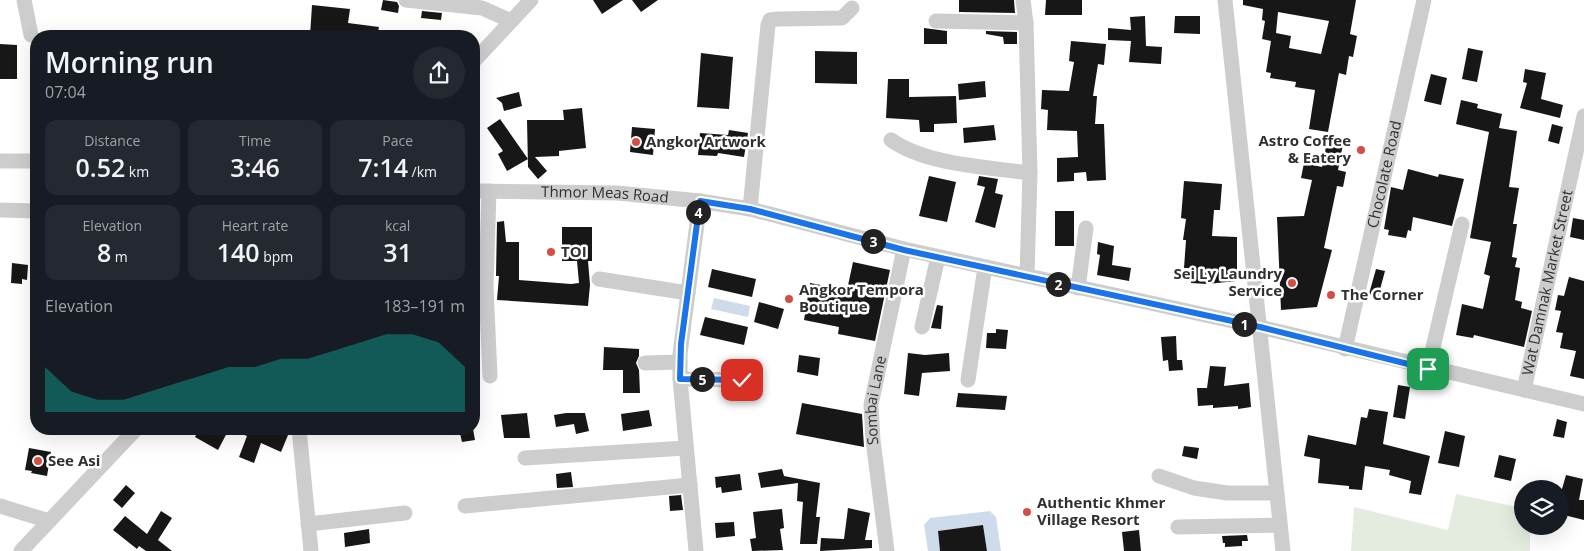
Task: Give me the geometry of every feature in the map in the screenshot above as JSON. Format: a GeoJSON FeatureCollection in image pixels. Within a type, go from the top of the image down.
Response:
{"type":"FeatureCollection","features":[{"type":"Feature","properties":{"kind":"street"},"geometry":{"type":"LineString","coordinates":[[24,0],[30,30]]}},
{"type":"Feature","properties":{"kind":"street"},"geometry":{"type":"LineString","coordinates":[[406,0],[482,8],[511,21]]}},
{"type":"Feature","properties":{"kind":"street"},"geometry":{"type":"LineString","coordinates":[[480,55],[531,0]]}},
{"type":"Feature","properties":{"kind":"street"},"geometry":{"type":"LineString","coordinates":[[1023,0],[1026,23],[1030,173],[1027,276]]}},
{"type":"Feature","properties":{"kind":"street"},"geometry":{"type":"LineString","coordinates":[[1225,0],[1283,551]]}},
{"type":"Feature","properties":{"kind":"street","name":"Chocolate Road"},"geometry":{"type":"LineString","coordinates":[[1346,349],[1424,0]]}},
{"type":"Feature","properties":{"kind":"street"},"geometry":{"type":"LineString","coordinates":[[750,209],[770,20],[842,18],[852,8]]}},
{"type":"Feature","properties":{"kind":"street"},"geometry":{"type":"LineString","coordinates":[[936,22],[1026,23]]}},
{"type":"Feature","properties":{"kind":"street","name":"Wat Damnak Market Street"},"geometry":{"type":"LineString","coordinates":[[1524,390],[1577,178],[1584,116]]}},
{"type":"Feature","properties":{"kind":"street"},"geometry":{"type":"LineString","coordinates":[[891,140],[903,149],[934,158],[1030,173]]}},
{"type":"Feature","properties":{"kind":"street"},"geometry":{"type":"LineString","coordinates":[[0,161],[30,161]]}},
{"type":"Feature","properties":{"kind":"street"},"geometry":{"type":"LineString","coordinates":[[481,191],[490,376]]}},
{"type":"Feature","properties":{"kind":"street","name":"Thmor Meas Road"},"geometry":{"type":"LineString","coordinates":[[481,191],[617,193],[700,201],[750,209],[936,271],[982,280],[1027,276],[1260,327],[1428,369],[1584,404]]}},
{"type":"Feature","properties":{"kind":"street"},"geometry":{"type":"LineString","coordinates":[[696,551],[680,362],[700,201]]}},
{"type":"Feature","properties":{"kind":"street"},"geometry":{"type":"LineString","coordinates":[[0,210],[30,211]]}},
{"type":"Feature","properties":{"kind":"street"},"geometry":{"type":"LineString","coordinates":[[1428,369],[1462,224]]}},
{"type":"Feature","properties":{"kind":"street"},"geometry":{"type":"LineString","coordinates":[[1078,288],[1086,228]]}},
{"type":"Feature","properties":{"kind":"street","name":"Sombai Lane"},"geometry":{"type":"LineString","coordinates":[[887,551],[873,440],[871,405],[901,260]]}},
{"type":"Feature","properties":{"kind":"street"},"geometry":{"type":"LineString","coordinates":[[922,326],[936,271]]}},
{"type":"Feature","properties":{"kind":"street"},"geometry":{"type":"LineString","coordinates":[[599,279],[688,293]]}},
{"type":"Feature","properties":{"kind":"street"},"geometry":{"type":"LineString","coordinates":[[968,380],[982,280]]}},
{"type":"Feature","properties":{"kind":"street"},"geometry":{"type":"LineString","coordinates":[[645,363],[680,362]]}},
{"type":"Feature","properties":{"kind":"street"},"geometry":{"type":"LineString","coordinates":[[680,379],[742,380]]}},
{"type":"Feature","properties":{"kind":"street"},"geometry":{"type":"LineString","coordinates":[[21,551],[130,435]]}},
{"type":"Feature","properties":{"kind":"street"},"geometry":{"type":"LineString","coordinates":[[300,435],[311,551]]}},
{"type":"Feature","properties":{"kind":"street"},"geometry":{"type":"LineString","coordinates":[[525,458],[686,448]]}},
{"type":"Feature","properties":{"kind":"street"},"geometry":{"type":"LineString","coordinates":[[1159,476],[1194,488],[1227,494],[1276,493]]}},
{"type":"Feature","properties":{"kind":"street"},"geometry":{"type":"LineString","coordinates":[[465,506],[690,485]]}},
{"type":"Feature","properties":{"kind":"street"},"geometry":{"type":"LineString","coordinates":[[0,506],[49,521]]}},
{"type":"Feature","properties":{"kind":"street"},"geometry":{"type":"LineString","coordinates":[[308,524],[406,513]]}},
{"type":"Feature","properties":{"kind":"street"},"geometry":{"type":"LineString","coordinates":[[1178,527],[1280,525]]}},
{"type":"Feature","properties":{"kind":"shaded area"},"geometry":{"type":"Polygon","coordinates":[[[1456,494],[1514,506],[1514,535],[1530,535],[1530,551],[1351,551],[1354,507],[1448,530],[1456,494]]]}},
{"type":"Feature","properties":{"kind":"water"},"geometry":{"type":"Polygon","coordinates":[[[714,298],[750,306],[748,317],[711,309],[714,298]]]}},
{"type":"Feature","properties":{"kind":"water"},"geometry":{"type":"Polygon","coordinates":[[[990,511],[996,517],[1001,551],[987,551],[983,525],[938,531],[940,551],[928,551],[924,525],[930,518],[990,511]]]}},
{"type":"Feature","properties":{"kind":"building"},"geometry":{"type":"Polygon","coordinates":[[[383,0],[397,2],[399,6],[398,13],[381,10],[383,0]]]}},
{"type":"Feature","properties":{"kind":"building"},"geometry":{"type":"Polygon","coordinates":[[[593,0],[623,0],[602,14],[593,0]]]}},
{"type":"Feature","properties":{"kind":"building"},"geometry":{"type":"Polygon","coordinates":[[[632,0],[658,0],[641,12],[632,0]]]}},
{"type":"Feature","properties":{"kind":"building"},"geometry":{"type":"Polygon","coordinates":[[[959,0],[1014,0],[1015,13],[959,12],[959,0]]]}},
{"type":"Feature","properties":{"kind":"building"},"geometry":{"type":"Polygon","coordinates":[[[1046,0],[1082,0],[1082,15],[1045,15],[1046,0]]]}},
{"type":"Feature","properties":{"kind":"building"},"geometry":{"type":"Polygon","coordinates":[[[1243,0],[1356,0],[1350,34],[1357,36],[1353,57],[1349,56],[1346,75],[1339,73],[1328,132],[1309,129],[1315,90],[1295,87],[1296,82],[1270,78],[1271,73],[1266,72],[1271,41],[1262,39],[1265,21],[1262,20],[1263,9],[1243,5],[1243,0]],[[1278,12],[1276,33],[1291,36],[1289,48],[1321,54],[1329,21],[1278,12]]]}},
{"type":"Feature","properties":{"kind":"building"},"geometry":{"type":"Polygon","coordinates":[[[312,5],[350,9],[348,23],[379,27],[378,30],[310,30],[312,5]]]}},
{"type":"Feature","properties":{"kind":"building"},"geometry":{"type":"Polygon","coordinates":[[[422,11],[442,13],[441,20],[421,18],[422,11]]]}},
{"type":"Feature","properties":{"kind":"building"},"geometry":{"type":"Polygon","coordinates":[[[1145,16],[1146,46],[1162,47],[1161,64],[1129,62],[1131,41],[1108,40],[1108,28],[1131,30],[1130,17],[1145,16]]]}},
{"type":"Feature","properties":{"kind":"building"},"geometry":{"type":"Polygon","coordinates":[[[1175,16],[1200,16],[1200,34],[1174,33],[1175,16]]]}},
{"type":"Feature","properties":{"kind":"building"},"geometry":{"type":"Polygon","coordinates":[[[924,28],[947,31],[947,44],[924,44],[924,28]]]}},
{"type":"Feature","properties":{"kind":"building"},"geometry":{"type":"Polygon","coordinates":[[[986,31],[1017,32],[1017,44],[1004,44],[1003,37],[986,34],[986,31]]]}},
{"type":"Feature","properties":{"kind":"building"},"geometry":{"type":"Polygon","coordinates":[[[1071,41],[1106,44],[1104,65],[1098,64],[1093,96],[1097,96],[1095,124],[1104,124],[1106,180],[1087,181],[1086,172],[1074,173],[1074,181],[1057,182],[1057,158],[1078,157],[1077,131],[1047,130],[1048,110],[1041,109],[1042,90],[1069,91],[1074,62],[1069,61],[1071,41]]]}},
{"type":"Feature","properties":{"kind":"building"},"geometry":{"type":"Polygon","coordinates":[[[0,44],[17,45],[17,79],[0,79],[0,44]]]}},
{"type":"Feature","properties":{"kind":"building"},"geometry":{"type":"Polygon","coordinates":[[[1468,48],[1483,51],[1477,82],[1462,79],[1468,48]]]}},
{"type":"Feature","properties":{"kind":"building"},"geometry":{"type":"Polygon","coordinates":[[[815,51],[857,52],[857,84],[815,83],[815,51]]]}},
{"type":"Feature","properties":{"kind":"building"},"geometry":{"type":"Polygon","coordinates":[[[701,53],[733,57],[729,109],[697,107],[701,53]]]}},
{"type":"Feature","properties":{"kind":"building"},"geometry":{"type":"Polygon","coordinates":[[[1525,69],[1546,73],[1541,99],[1563,105],[1560,118],[1520,108],[1527,83],[1523,82],[1525,69]]]}},
{"type":"Feature","properties":{"kind":"building"},"geometry":{"type":"Polygon","coordinates":[[[1431,74],[1447,78],[1441,105],[1424,101],[1431,74]]]}},
{"type":"Feature","properties":{"kind":"building"},"geometry":{"type":"Polygon","coordinates":[[[888,79],[909,79],[909,97],[956,96],[957,123],[934,124],[934,132],[920,132],[919,120],[886,118],[888,79]]]}},
{"type":"Feature","properties":{"kind":"building"},"geometry":{"type":"Polygon","coordinates":[[[985,81],[986,97],[959,100],[958,84],[985,81]]]}},
{"type":"Feature","properties":{"kind":"building"},"geometry":{"type":"Polygon","coordinates":[[[519,92],[522,106],[504,111],[502,103],[496,98],[519,92]]]}},
{"type":"Feature","properties":{"kind":"building"},"geometry":{"type":"Polygon","coordinates":[[[1461,100],[1478,104],[1477,108],[1502,114],[1499,128],[1517,131],[1509,187],[1519,188],[1513,224],[1517,224],[1512,257],[1517,258],[1515,267],[1520,268],[1515,300],[1522,302],[1521,308],[1532,311],[1524,347],[1474,335],[1473,338],[1456,335],[1462,304],[1483,309],[1490,276],[1484,274],[1491,242],[1470,238],[1489,132],[1456,124],[1461,100]]]}},
{"type":"Feature","properties":{"kind":"building"},"geometry":{"type":"Polygon","coordinates":[[[582,108],[586,148],[559,151],[559,156],[535,157],[547,171],[538,179],[528,167],[527,120],[564,120],[563,110],[582,108]]]}},
{"type":"Feature","properties":{"kind":"building"},"geometry":{"type":"Polygon","coordinates":[[[500,119],[528,159],[507,171],[498,154],[503,151],[487,128],[500,119]]]}},
{"type":"Feature","properties":{"kind":"building"},"geometry":{"type":"Polygon","coordinates":[[[1552,124],[1563,127],[1559,144],[1548,141],[1552,124]]]}},
{"type":"Feature","properties":{"kind":"building"},"geometry":{"type":"Polygon","coordinates":[[[994,125],[996,140],[964,143],[963,128],[994,125]]]}},
{"type":"Feature","properties":{"kind":"building"},"geometry":{"type":"Polygon","coordinates":[[[632,127],[655,129],[653,155],[630,152],[632,127]]]}},
{"type":"Feature","properties":{"kind":"building"},"geometry":{"type":"Polygon","coordinates":[[[729,130],[748,133],[744,157],[718,153],[717,156],[698,155],[700,133],[728,135],[729,130]]]}},
{"type":"Feature","properties":{"kind":"building"},"geometry":{"type":"Polygon","coordinates":[[[1328,136],[1344,139],[1338,170],[1346,172],[1343,187],[1337,186],[1324,248],[1332,250],[1317,307],[1281,310],[1277,217],[1304,216],[1312,180],[1301,178],[1304,163],[1322,167],[1328,136]]]}},
{"type":"Feature","properties":{"kind":"building"},"geometry":{"type":"Polygon","coordinates":[[[1408,169],[1438,177],[1439,174],[1464,179],[1452,226],[1413,217],[1411,231],[1408,230],[1406,238],[1388,235],[1389,230],[1384,229],[1391,187],[1403,190],[1408,169]]]}},
{"type":"Feature","properties":{"kind":"building"},"geometry":{"type":"Polygon","coordinates":[[[929,176],[956,182],[947,222],[919,216],[929,176]]]}},
{"type":"Feature","properties":{"kind":"building"},"geometry":{"type":"Polygon","coordinates":[[[979,176],[998,179],[995,193],[1003,195],[995,228],[975,222],[985,187],[977,185],[979,176]]]}},
{"type":"Feature","properties":{"kind":"building"},"geometry":{"type":"Polygon","coordinates":[[[1184,181],[1222,184],[1220,210],[1214,210],[1212,236],[1237,237],[1237,281],[1207,284],[1191,283],[1192,268],[1184,268],[1186,240],[1183,240],[1186,219],[1181,218],[1184,181]]]}},
{"type":"Feature","properties":{"kind":"building"},"geometry":{"type":"Polygon","coordinates":[[[1055,211],[1074,211],[1074,246],[1055,246],[1055,211]]]}},
{"type":"Feature","properties":{"kind":"building"},"geometry":{"type":"Polygon","coordinates":[[[1573,218],[1584,220],[1584,240],[1570,237],[1573,218]]]}},
{"type":"Feature","properties":{"kind":"building"},"geometry":{"type":"Polygon","coordinates":[[[504,221],[506,242],[519,242],[519,280],[571,284],[579,283],[577,261],[562,261],[562,227],[592,227],[592,261],[588,261],[590,285],[588,306],[497,300],[499,276],[496,276],[497,222],[504,221]]]}},
{"type":"Feature","properties":{"kind":"building"},"geometry":{"type":"Polygon","coordinates":[[[1098,242],[1114,246],[1112,265],[1131,268],[1129,281],[1097,275],[1100,255],[1097,254],[1098,242]]]}},
{"type":"Feature","properties":{"kind":"building"},"geometry":{"type":"Polygon","coordinates":[[[853,262],[890,270],[875,341],[838,334],[839,327],[804,320],[810,283],[847,290],[853,262]]]}},
{"type":"Feature","properties":{"kind":"building"},"geometry":{"type":"Polygon","coordinates":[[[12,263],[28,265],[27,280],[22,279],[22,284],[11,283],[12,263]]]}},
{"type":"Feature","properties":{"kind":"building"},"geometry":{"type":"Polygon","coordinates":[[[712,269],[756,279],[752,297],[708,287],[712,269]]]}},
{"type":"Feature","properties":{"kind":"building"},"geometry":{"type":"Polygon","coordinates":[[[1376,269],[1385,271],[1378,297],[1369,294],[1376,269]]]}},
{"type":"Feature","properties":{"kind":"building"},"geometry":{"type":"Polygon","coordinates":[[[1569,277],[1584,281],[1584,379],[1570,376],[1576,351],[1560,348],[1563,333],[1556,332],[1561,311],[1555,310],[1558,295],[1564,296],[1569,277]]]}},
{"type":"Feature","properties":{"kind":"building"},"geometry":{"type":"Polygon","coordinates":[[[759,302],[784,309],[778,329],[754,322],[759,302]]]}},
{"type":"Feature","properties":{"kind":"building"},"geometry":{"type":"Polygon","coordinates":[[[937,305],[943,306],[941,329],[931,328],[937,305]]]}},
{"type":"Feature","properties":{"kind":"building"},"geometry":{"type":"Polygon","coordinates":[[[705,317],[748,327],[744,345],[700,335],[705,317]]]}},
{"type":"Feature","properties":{"kind":"building"},"geometry":{"type":"Polygon","coordinates":[[[996,329],[1008,330],[1006,349],[986,348],[987,333],[996,333],[996,329]]]}},
{"type":"Feature","properties":{"kind":"building"},"geometry":{"type":"Polygon","coordinates":[[[1176,336],[1177,360],[1182,360],[1183,370],[1169,371],[1168,360],[1163,361],[1161,337],[1176,336]]]}},
{"type":"Feature","properties":{"kind":"building"},"geometry":{"type":"Polygon","coordinates":[[[604,347],[639,349],[636,363],[639,370],[640,393],[623,393],[623,370],[603,370],[604,347]]]}},
{"type":"Feature","properties":{"kind":"building"},"geometry":{"type":"Polygon","coordinates":[[[908,353],[925,355],[949,353],[950,371],[922,373],[919,396],[904,394],[908,353]]]}},
{"type":"Feature","properties":{"kind":"building"},"geometry":{"type":"Polygon","coordinates":[[[799,355],[820,358],[818,376],[797,372],[799,355]]]}},
{"type":"Feature","properties":{"kind":"building"},"geometry":{"type":"Polygon","coordinates":[[[1210,366],[1226,367],[1224,386],[1249,383],[1251,407],[1238,409],[1238,406],[1213,408],[1213,405],[1198,406],[1197,388],[1207,388],[1210,366]]]}},
{"type":"Feature","properties":{"kind":"building"},"geometry":{"type":"Polygon","coordinates":[[[1398,385],[1410,387],[1405,419],[1393,417],[1398,385]]]}},
{"type":"Feature","properties":{"kind":"building"},"geometry":{"type":"Polygon","coordinates":[[[958,393],[1007,396],[1005,410],[956,407],[958,393]]]}},
{"type":"Feature","properties":{"kind":"building"},"geometry":{"type":"Polygon","coordinates":[[[802,403],[862,414],[864,447],[796,434],[802,403]]]}},
{"type":"Feature","properties":{"kind":"building"},"geometry":{"type":"Polygon","coordinates":[[[1369,409],[1388,412],[1383,444],[1430,456],[1421,495],[1409,493],[1411,481],[1389,475],[1390,470],[1365,466],[1362,490],[1349,489],[1349,486],[1318,483],[1320,459],[1304,456],[1308,435],[1356,445],[1361,417],[1367,418],[1369,409]]]}},
{"type":"Feature","properties":{"kind":"building"},"geometry":{"type":"Polygon","coordinates":[[[649,410],[652,426],[623,431],[621,414],[649,410]]]}},
{"type":"Feature","properties":{"kind":"building"},"geometry":{"type":"Polygon","coordinates":[[[527,413],[530,438],[504,438],[501,415],[527,413]]]}},
{"type":"Feature","properties":{"kind":"building"},"geometry":{"type":"Polygon","coordinates":[[[585,413],[589,431],[576,434],[574,424],[556,427],[554,415],[585,413]]]}},
{"type":"Feature","properties":{"kind":"building"},"geometry":{"type":"Polygon","coordinates":[[[1557,419],[1567,422],[1564,438],[1553,436],[1557,419]]]}},
{"type":"Feature","properties":{"kind":"building"},"geometry":{"type":"Polygon","coordinates":[[[1445,431],[1465,436],[1459,467],[1438,463],[1445,431]]]}},
{"type":"Feature","properties":{"kind":"building"},"geometry":{"type":"Polygon","coordinates":[[[196,435],[226,435],[218,450],[195,437],[196,435]]]}},
{"type":"Feature","properties":{"kind":"building"},"geometry":{"type":"Polygon","coordinates":[[[244,435],[288,435],[281,452],[261,443],[254,463],[239,457],[247,436],[244,435]]]}},
{"type":"Feature","properties":{"kind":"building"},"geometry":{"type":"Polygon","coordinates":[[[460,435],[474,435],[475,440],[462,442],[460,435]]]}},
{"type":"Feature","properties":{"kind":"building"},"geometry":{"type":"Polygon","coordinates":[[[1184,446],[1199,448],[1197,459],[1182,456],[1184,446]]]}},
{"type":"Feature","properties":{"kind":"building","name":"See Asi"},"geometry":{"type":"Polygon","coordinates":[[[29,448],[51,452],[47,476],[25,470],[29,448]]]}},
{"type":"Feature","properties":{"kind":"building"},"geometry":{"type":"Polygon","coordinates":[[[1499,455],[1516,459],[1511,481],[1494,477],[1499,455]]]}},
{"type":"Feature","properties":{"kind":"building"},"geometry":{"type":"Polygon","coordinates":[[[782,469],[784,476],[820,483],[816,517],[820,517],[817,544],[800,544],[803,502],[797,501],[798,483],[761,488],[758,473],[782,469]]]}},
{"type":"Feature","properties":{"kind":"building"},"geometry":{"type":"Polygon","coordinates":[[[571,472],[573,487],[557,488],[556,474],[571,472]]]}},
{"type":"Feature","properties":{"kind":"building"},"geometry":{"type":"Polygon","coordinates":[[[740,474],[742,490],[722,493],[721,487],[716,488],[715,477],[740,474]]]}},
{"type":"Feature","properties":{"kind":"building"},"geometry":{"type":"Polygon","coordinates":[[[1566,475],[1583,479],[1579,500],[1584,500],[1584,520],[1569,516],[1569,480],[1565,480],[1566,475]]]}},
{"type":"Feature","properties":{"kind":"building"},"geometry":{"type":"Polygon","coordinates":[[[126,485],[135,493],[122,508],[113,500],[126,485]]]}},
{"type":"Feature","properties":{"kind":"building"},"geometry":{"type":"Polygon","coordinates":[[[681,495],[683,510],[670,511],[669,496],[681,495]]]}},
{"type":"Feature","properties":{"kind":"building"},"geometry":{"type":"Polygon","coordinates":[[[848,508],[870,513],[865,540],[872,540],[872,548],[820,551],[821,538],[844,539],[848,508]]]}},
{"type":"Feature","properties":{"kind":"building"},"geometry":{"type":"Polygon","coordinates":[[[782,509],[784,528],[780,529],[783,550],[752,551],[750,539],[756,538],[753,512],[782,509]]]}},
{"type":"Feature","properties":{"kind":"building"},"geometry":{"type":"Polygon","coordinates":[[[161,511],[172,518],[158,540],[172,551],[146,551],[139,546],[137,549],[113,530],[125,516],[147,534],[161,511]]]}},
{"type":"Feature","properties":{"kind":"building"},"geometry":{"type":"Polygon","coordinates":[[[734,522],[735,536],[716,538],[715,523],[734,522]]]}},
{"type":"Feature","properties":{"kind":"building"},"geometry":{"type":"Polygon","coordinates":[[[983,525],[987,551],[940,551],[938,531],[983,525]]]}},
{"type":"Feature","properties":{"kind":"building"},"geometry":{"type":"Polygon","coordinates":[[[369,529],[370,543],[345,547],[344,533],[369,529]]]}},
{"type":"Feature","properties":{"kind":"building"},"geometry":{"type":"Polygon","coordinates":[[[1139,530],[1141,551],[1124,551],[1122,532],[1139,530]]]}},
{"type":"Feature","properties":{"kind":"building"},"geometry":{"type":"Polygon","coordinates":[[[1247,535],[1248,541],[1242,541],[1242,546],[1225,547],[1225,543],[1223,543],[1222,536],[1247,535]]]}},
{"type":"Feature","properties":{"kind":"place","name":"Angkor Artwork"},"geometry":{"type":"Point","coordinates":[636,142]}},
{"type":"Feature","properties":{"kind":"place","name":"Astro Coffee & Eatery"},"geometry":{"type":"Point","coordinates":[1361,150]}},
{"type":"Feature","properties":{"kind":"place","name":"TOI"},"geometry":{"type":"Point","coordinates":[551,252]}},
{"type":"Feature","properties":{"kind":"place","name":"Sei Ly Laundry Service"},"geometry":{"type":"Point","coordinates":[1292,283]}},
{"type":"Feature","properties":{"kind":"place","name":"The Corner"},"geometry":{"type":"Point","coordinates":[1331,295]}},
{"type":"Feature","properties":{"kind":"place","name":"Angkor Tempora Boutique"},"geometry":{"type":"Point","coordinates":[789,299]}},
{"type":"Feature","properties":{"kind":"place","name":"See Asi"},"geometry":{"type":"Point","coordinates":[38,461]}},
{"type":"Feature","properties":{"kind":"place","name":"Authentic Khmer Village Resort"},"geometry":{"type":"Point","coordinates":[1027,512]}},
{"type":"Feature","properties":{"kind":"route"},"geometry":{"type":"LineString","coordinates":[[742,380],[680,379],[681,344],[700,201],[750,209],[904,250],[1260,327],[1428,369]]}}]}
